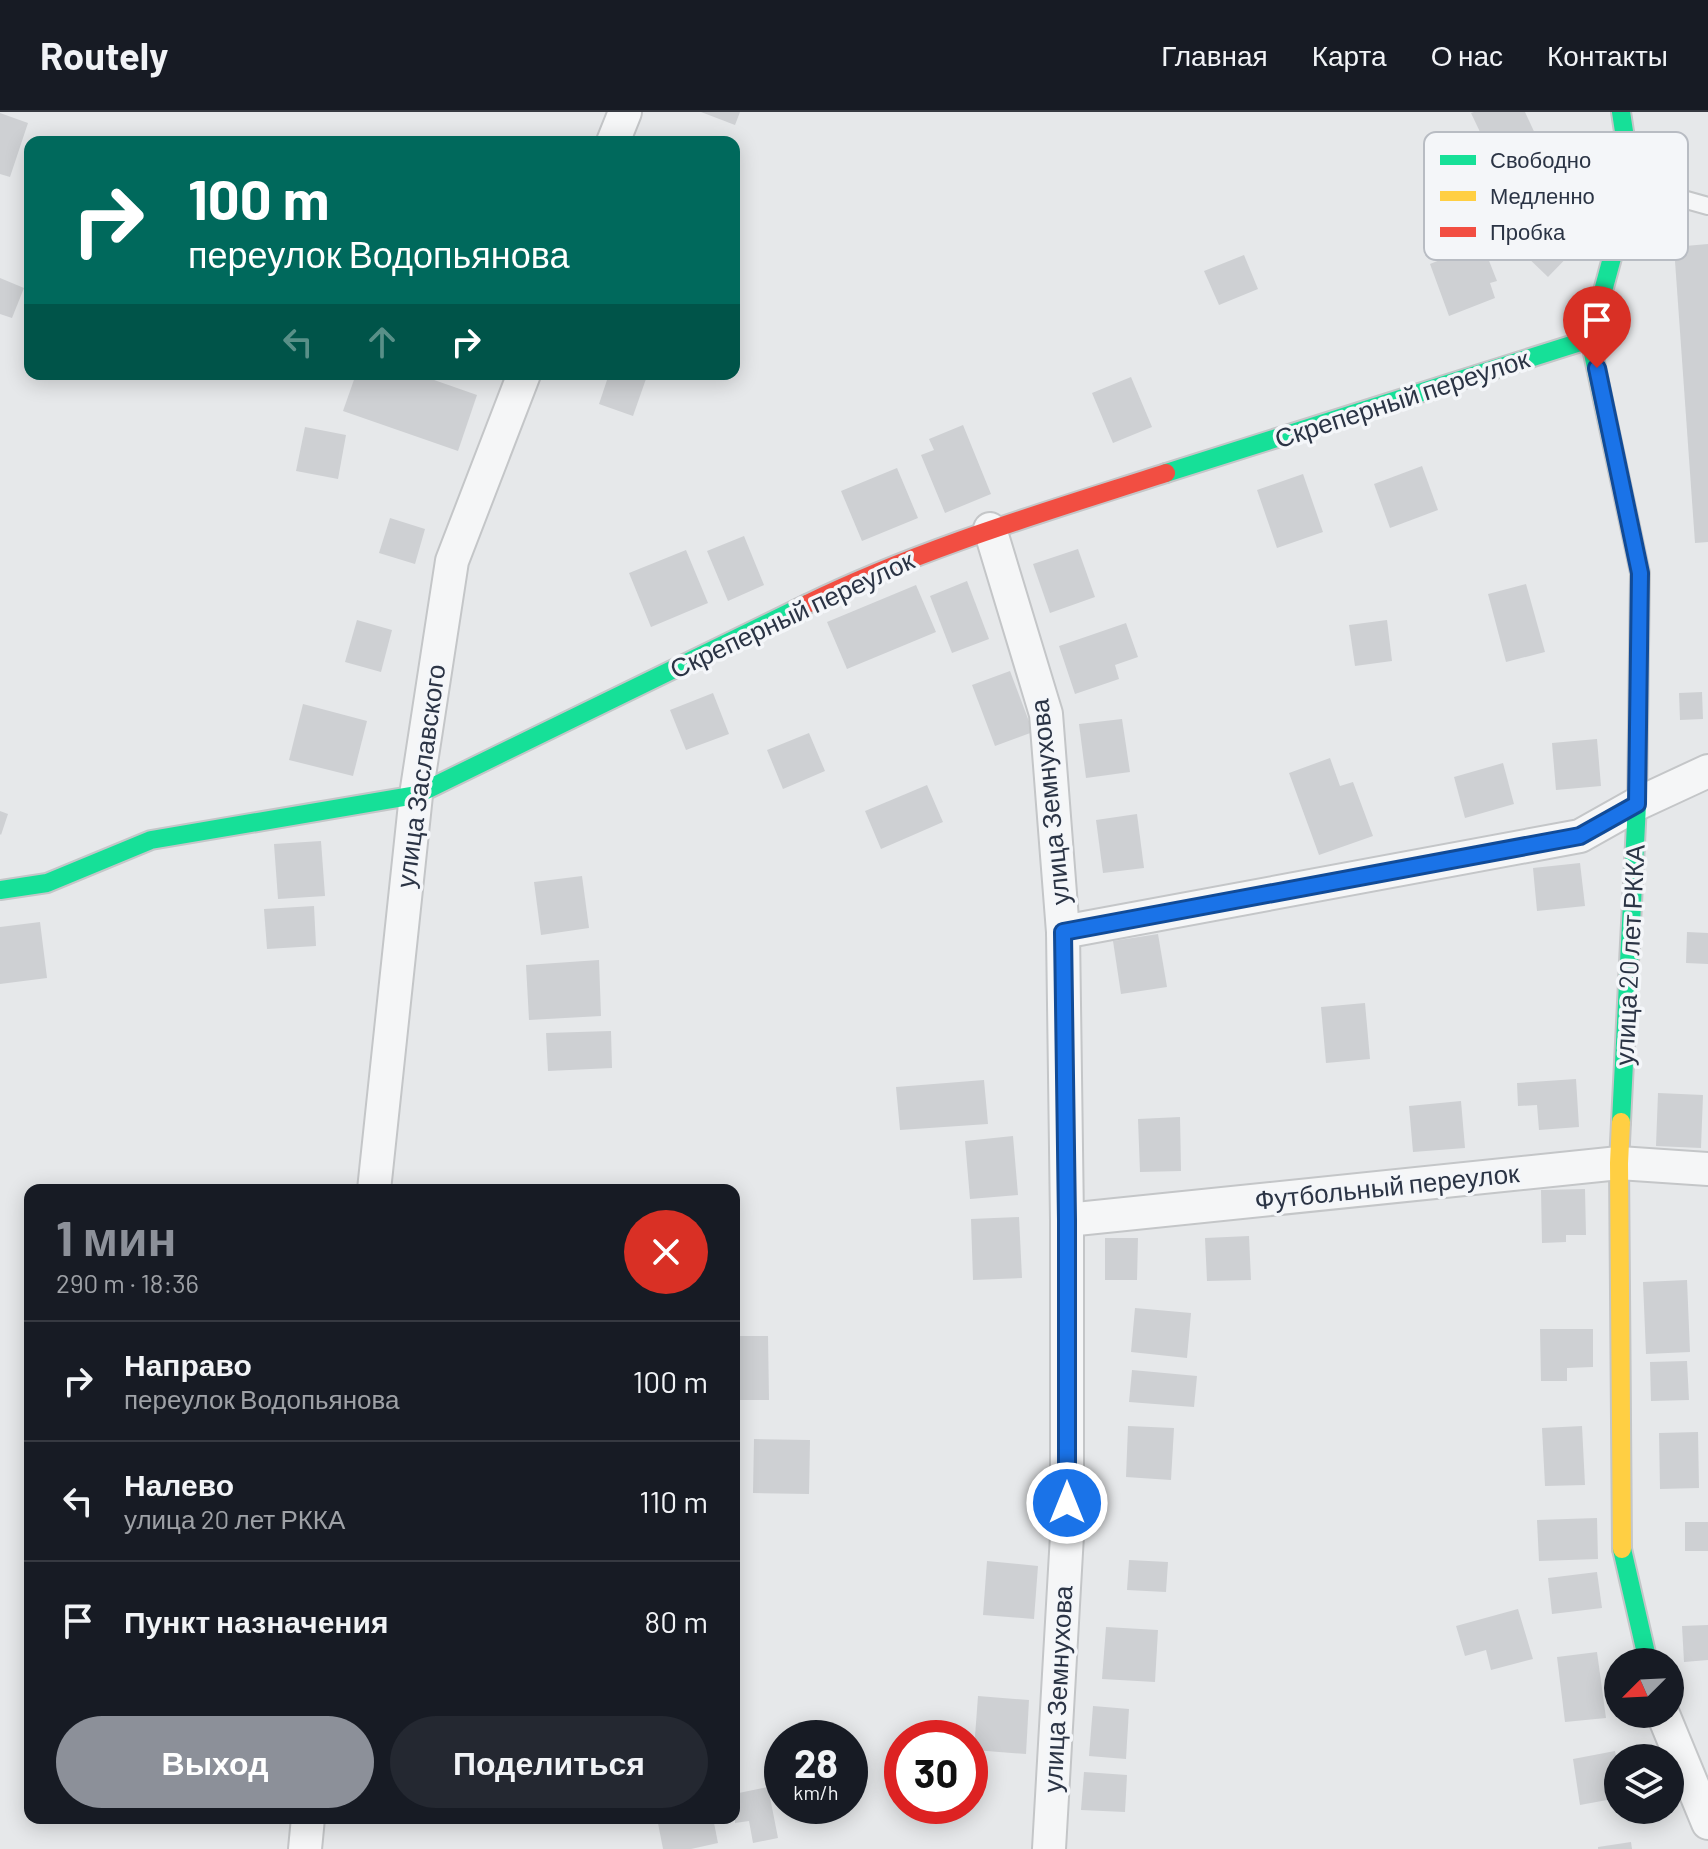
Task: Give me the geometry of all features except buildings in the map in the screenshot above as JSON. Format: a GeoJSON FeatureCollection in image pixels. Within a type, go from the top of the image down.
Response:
{"type":"FeatureCollection","features":[{"type":"Feature","properties":{"kind":"street"},"geometry":{"type":"LineString","coordinates":[[615,136],[625,112]]}},
{"type":"Feature","properties":{"kind":"street","name":"улица 20 лет РККА"},"geometry":{"type":"LineString","coordinates":[[1621,112],[1624,132]]}},
{"type":"Feature","properties":{"kind":"street","name":"улица 20 лет РККА"},"geometry":{"type":"LineString","coordinates":[[1611,260],[1590,339],[1640,573],[1637,804],[1619,1163],[1621,1543],[1645,1648]]}},
{"type":"Feature","properties":{"kind":"street","name":"Скреперный переулок"},"geometry":{"type":"LineString","coordinates":[[0,890],[47,883],[151,840],[416,795],[848,584],[990,529],[1590,339]]}},
{"type":"Feature","properties":{"kind":"street","name":"улица Заславского"},"geometry":{"type":"LineString","coordinates":[[375,1184],[416,795],[452,561],[522,380]]}},
{"type":"Feature","properties":{"kind":"street","name":"улица Земнухова"},"geometry":{"type":"LineString","coordinates":[[990,529],[1046,714],[1063,932],[1067,1535],[1049,1849]]}},
{"type":"Feature","properties":{"kind":"street"},"geometry":{"type":"LineString","coordinates":[[1063,932],[1580,836],[1637,804],[1708,771]]}},
{"type":"Feature","properties":{"kind":"street","name":"Футбольный переулок"},"geometry":{"type":"LineString","coordinates":[[1067,1220],[1619,1163],[1708,1169]]}},
{"type":"Feature","properties":{"kind":"street"},"geometry":{"type":"LineString","coordinates":[[1669,1728],[1708,1823]]}},
{"type":"Feature","properties":{"kind":"street"},"geometry":{"type":"LineString","coordinates":[[305,1849],[307,1824]]}},
{"type":"Feature","properties":{"kind":"lane"},"geometry":{"type":"LineString","coordinates":[[1688,200],[1708,206]]}},
{"type":"Feature","properties":{"kind":"traffic: fast"},"geometry":{"type":"LineString","coordinates":[[1621,112],[1624,132]]}},
{"type":"Feature","properties":{"kind":"traffic: fast"},"geometry":{"type":"LineString","coordinates":[[1611,260],[1590,339],[1640,573],[1637,804],[1621,1122]]}},
{"type":"Feature","properties":{"kind":"traffic: fast"},"geometry":{"type":"LineString","coordinates":[[1166,473],[1590,339]]}},
{"type":"Feature","properties":{"kind":"traffic: fast"},"geometry":{"type":"LineString","coordinates":[[0,890],[47,883],[151,840],[416,795],[807,604]]}},
{"type":"Feature","properties":{"kind":"traffic: fast"},"geometry":{"type":"LineString","coordinates":[[1622,1549],[1645,1648]]}},
{"type":"Feature","properties":{"kind":"traffic: slow"},"geometry":{"type":"LineString","coordinates":[[1621,1122],[1622,1549]]}},
{"type":"Feature","properties":{"kind":"traffic: jam"},"geometry":{"type":"LineString","coordinates":[[807,604],[939,548],[1166,473]]}},
{"type":"Feature","properties":{"kind":"route"},"geometry":{"type":"LineString","coordinates":[[1067,1503],[1063,932],[1580,836],[1637,804],[1640,573],[1597,368]]}}]}
